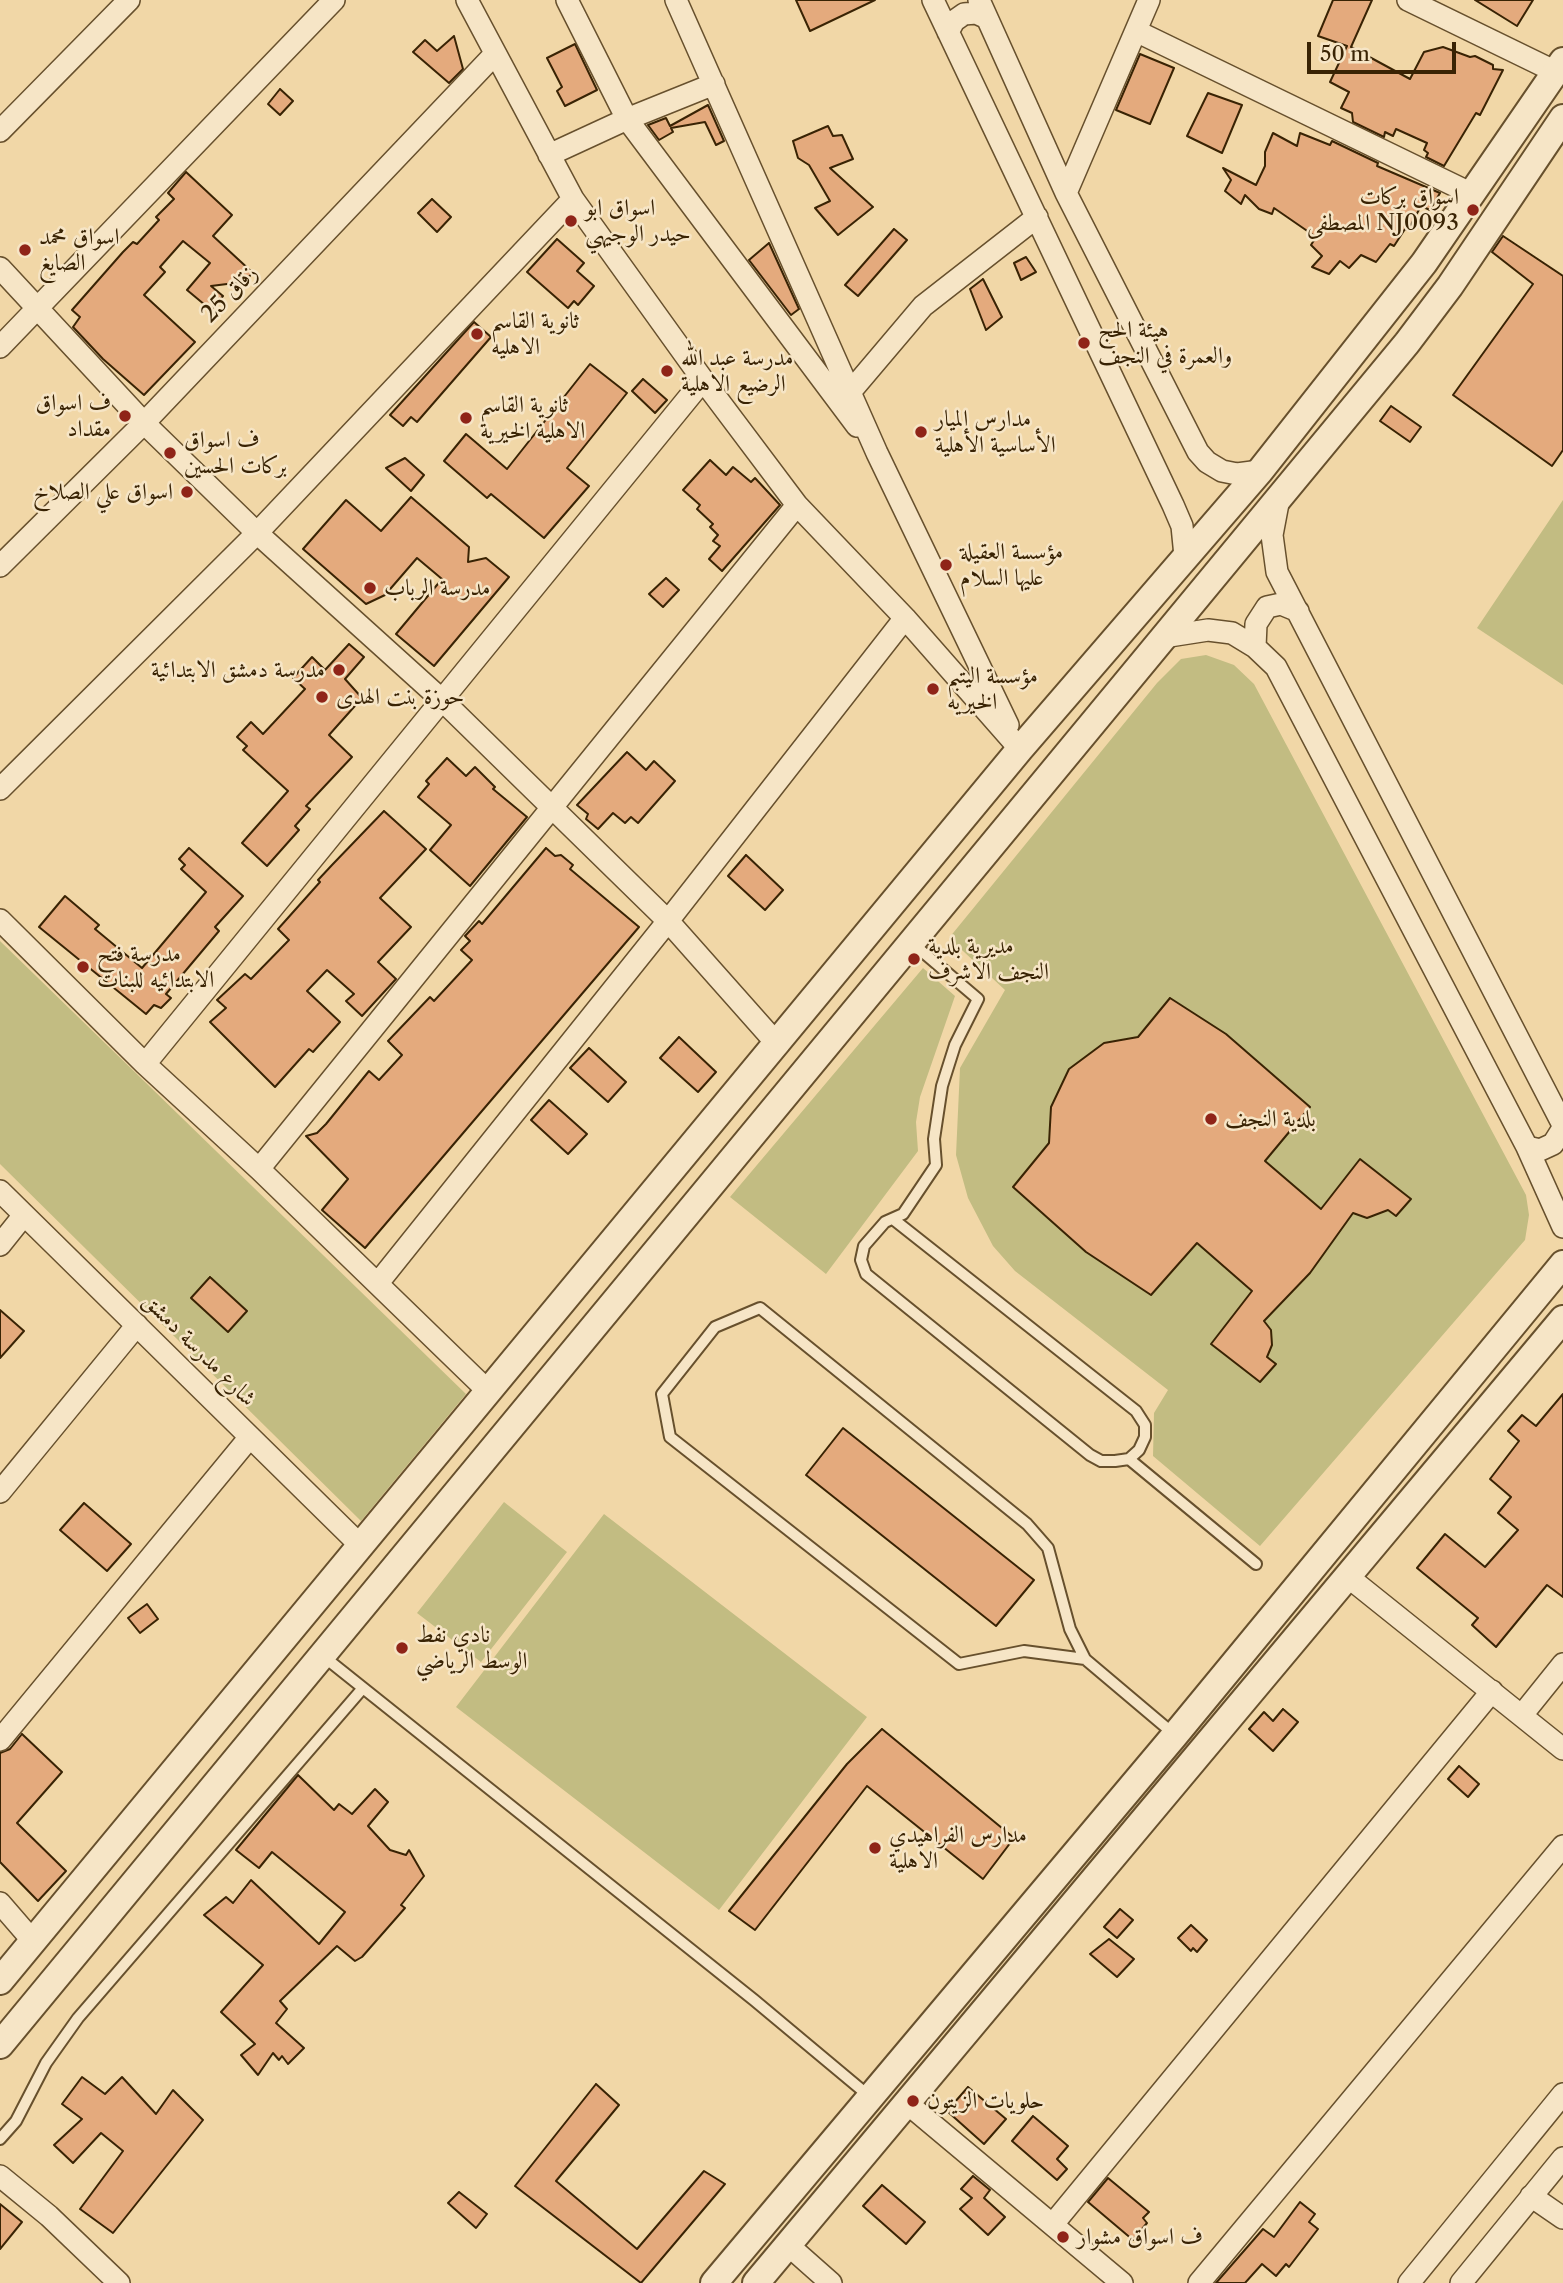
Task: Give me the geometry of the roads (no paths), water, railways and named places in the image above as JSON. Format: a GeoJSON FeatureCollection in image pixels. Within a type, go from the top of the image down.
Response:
{"type":"FeatureCollection","features":[{"type":"Feature","properties":{"kind":"street"},"geometry":{"type":"LineString","coordinates":[[0,131],[129,0]]}},
{"type":"Feature","properties":{"kind":"street"},"geometry":{"type":"LineString","coordinates":[[0,347],[334,0]]}},
{"type":"Feature","properties":{"kind":"street"},"geometry":{"type":"LineString","coordinates":[[467,0],[573,199],[703,380],[797,505],[905,618],[1020,749]]}},
{"type":"Feature","properties":{"kind":"street"},"geometry":{"type":"LineString","coordinates":[[568,0],[627,118],[877,453]]}},
{"type":"Feature","properties":{"kind":"street"},"geometry":{"type":"LineString","coordinates":[[676,0],[877,453],[1020,749]]}},
{"type":"Feature","properties":{"kind":"street"},"geometry":{"type":"LineString","coordinates":[[933,0],[1173,505],[1182,526],[1185,556]]}},
{"type":"Feature","properties":{"kind":"street"},"geometry":{"type":"LineString","coordinates":[[1066,193],[1149,0]]}},
{"type":"Feature","properties":{"kind":"street"},"geometry":{"type":"LineString","coordinates":[[0,1982],[32,1940],[778,1045],[1020,749],[1260,471],[1385,315],[1559,66],[1408,0]]}},
{"type":"Feature","properties":{"kind":"street"},"geometry":{"type":"LineString","coordinates":[[948,32],[954,21],[964,14],[983,9],[1066,193],[1198,452],[1207,462],[1222,471],[1237,474],[1260,471]]}},
{"type":"Feature","properties":{"kind":"street"},"geometry":{"type":"LineString","coordinates":[[1136,31],[1470,192]]}},
{"type":"Feature","properties":{"kind":"street","name":"زقاق 25"},"geometry":{"type":"LineString","coordinates":[[0,566],[144,423],[494,55]]}},
{"type":"Feature","properties":{"kind":"street"},"geometry":{"type":"LineString","coordinates":[[549,155],[627,118],[714,84]]}},
{"type":"Feature","properties":{"kind":"street"},"geometry":{"type":"LineString","coordinates":[[0,2045],[1407,343],[1450,286],[1563,118]]}},
{"type":"Feature","properties":{"kind":"street"},"geometry":{"type":"LineString","coordinates":[[0,789],[257,533],[573,199]]}},
{"type":"Feature","properties":{"kind":"street"},"geometry":{"type":"LineString","coordinates":[[851,391],[922,306],[1037,217]]}},
{"type":"Feature","properties":{"kind":"street"},"geometry":{"type":"LineString","coordinates":[[1424,262],[1429,280],[1442,287],[1450,286]]}},
{"type":"Feature","properties":{"kind":"street"},"geometry":{"type":"LineString","coordinates":[[0,268],[144,423],[257,533],[442,700],[668,921],[778,1045]]}},
{"type":"Feature","properties":{"kind":"street"},"geometry":{"type":"LineString","coordinates":[[1385,315],[1400,320],[1405,327],[1407,343]]}},
{"type":"Feature","properties":{"kind":"street"},"geometry":{"type":"LineString","coordinates":[[145,1064],[703,380]]}},
{"type":"Feature","properties":{"kind":"street"},"geometry":{"type":"LineString","coordinates":[[1280,497],[1272,535],[1278,572],[1563,1126],[1552,1144],[1540,1150],[1527,1147]]}},
{"type":"Feature","properties":{"kind":"street"},"geometry":{"type":"LineString","coordinates":[[259,1169],[797,505]]}},
{"type":"Feature","properties":{"kind":"street"},"geometry":{"type":"LineString","coordinates":[[1255,647],[1256,624],[1267,607],[1281,604],[1298,611]]}},
{"type":"Feature","properties":{"kind":"street"},"geometry":{"type":"LineString","coordinates":[[378,1283],[668,921],[905,618]]}},
{"type":"Feature","properties":{"kind":"street"},"geometry":{"type":"LineString","coordinates":[[1163,637],[1208,631],[1232,633],[1255,647],[1276,667],[1527,1147],[1563,1227]]}},
{"type":"Feature","properties":{"kind":"street"},"geometry":{"type":"LineString","coordinates":[[0,920],[145,1064],[259,1169],[489,1392]]}},
{"type":"Feature","properties":{"kind":"street"},"geometry":{"type":"LineString","coordinates":[[707,1130],[707,1139],[713,1150],[725,1157],[734,1157]]}},
{"type":"Feature","properties":{"kind":"street"},"geometry":{"type":"LineString","coordinates":[[669,1175],[690,1182],[694,1189],[695,1203]]}},
{"type":"Feature","properties":{"kind":"street","name":"شارع مدرسة دمشق"},"geometry":{"type":"LineString","coordinates":[[0,1191],[361,1545]]}},
{"type":"Feature","properties":{"kind":"street"},"geometry":{"type":"LineString","coordinates":[[0,1245],[24,1215]]}},
{"type":"Feature","properties":{"kind":"street"},"geometry":{"type":"LineString","coordinates":[[713,2283],[1175,1735],[1563,1264]]}},
{"type":"Feature","properties":{"kind":"street"},"geometry":{"type":"LineString","coordinates":[[756,2283],[1563,1320]]}},
{"type":"Feature","properties":{"kind":"street"},"geometry":{"type":"LineString","coordinates":[[0,1492],[136,1325]]}},
{"type":"Feature","properties":{"kind":"street"},"geometry":{"type":"LineString","coordinates":[[0,1740],[250,1437]]}},
{"type":"Feature","properties":{"kind":"street"},"geometry":{"type":"LineString","coordinates":[[1347,1576],[1563,1749]]}},
{"type":"Feature","properties":{"kind":"street"},"geometry":{"type":"LineString","coordinates":[[1522,1715],[1563,1664]]}},
{"type":"Feature","properties":{"kind":"street"},"geometry":{"type":"LineString","coordinates":[[1053,2224],[1492,1691]]}},
{"type":"Feature","properties":{"kind":"street"},"geometry":{"type":"LineString","coordinates":[[1199,2283],[1563,1846]]}},
{"type":"Feature","properties":{"kind":"street"},"geometry":{"type":"LineString","coordinates":[[1079,1848],[1086,1860],[1106,1865]]}},
{"type":"Feature","properties":{"kind":"street"},"geometry":{"type":"LineString","coordinates":[[1044,1892],[1062,1898],[1068,1910]]}},
{"type":"Feature","properties":{"kind":"street"},"geometry":{"type":"LineString","coordinates":[[0,1903],[32,1940]]}},
{"type":"Feature","properties":{"kind":"street"},"geometry":{"type":"LineString","coordinates":[[1409,2283],[1563,2094]]}},
{"type":"Feature","properties":{"kind":"street"},"geometry":{"type":"LineString","coordinates":[[908,2104],[1122,2283]]}},
{"type":"Feature","properties":{"kind":"street"},"geometry":{"type":"LineString","coordinates":[[840,2133],[848,2150],[865,2155]]}},
{"type":"Feature","properties":{"kind":"street"},"geometry":{"type":"LineString","coordinates":[[1461,2283],[1563,2158]]}},
{"type":"Feature","properties":{"kind":"street"},"geometry":{"type":"LineString","coordinates":[[805,2174],[820,2176],[832,2194]]}},
{"type":"Feature","properties":{"kind":"street"},"geometry":{"type":"LineString","coordinates":[[0,2176],[49,2216],[119,2283]]}},
{"type":"Feature","properties":{"kind":"street"},"geometry":{"type":"LineString","coordinates":[[1531,2196],[1563,2218]]}},
{"type":"Feature","properties":{"kind":"street"},"geometry":{"type":"LineString","coordinates":[[788,2245],[831,2283]]}},
{"type":"Feature","properties":{"kind":"lane"},"geometry":{"type":"LineString","coordinates":[[893,1219],[1136,1411],[1145,1425],[1145,1437],[1139,1450],[1129,1459],[1101,1461],[1090,1455],[866,1274],[861,1260],[864,1246],[874,1232],[893,1219],[903,1214],[936,1166],[934,1139],[942,1086],[955,1045],[978,999],[911,942]]}},
{"type":"Feature","properties":{"kind":"lane"},"geometry":{"type":"LineString","coordinates":[[1085,1659],[1024,1651],[959,1664],[670,1437],[662,1394],[715,1327],[760,1308],[1027,1524],[1048,1548],[1070,1629],[1085,1659],[1175,1735]]}},
{"type":"Feature","properties":{"kind":"lane"},"geometry":{"type":"LineString","coordinates":[[1129,1459],[1256,1564]]}},
{"type":"Feature","properties":{"kind":"lane"},"geometry":{"type":"LineString","coordinates":[[321,1655],[754,2000],[870,2097]]}},
{"type":"Feature","properties":{"kind":"lane"},"geometry":{"type":"LineString","coordinates":[[0,2139],[16,2121],[46,2063],[78,2018],[363,1688]]}},
{"type":"Feature","properties":{"kind":"place","name":"اسواق بركات المصطفى NJ0093"},"geometry":{"type":"Point","coordinates":[1473,210]}},
{"type":"Feature","properties":{"kind":"place","name":"اسواق ابو حيدر الوجيهي"},"geometry":{"type":"Point","coordinates":[571,221]}},
{"type":"Feature","properties":{"kind":"place","name":"اسواق محمد الصايغ"},"geometry":{"type":"Point","coordinates":[25,250]}},
{"type":"Feature","properties":{"kind":"place","name":"ثانوية القاسم الاهليه"},"geometry":{"type":"Point","coordinates":[477,334]}},
{"type":"Feature","properties":{"kind":"place","name":"هيئة الحج والعمرة في النجف"},"geometry":{"type":"Point","coordinates":[1084,343]}},
{"type":"Feature","properties":{"kind":"place","name":"مدرسة عبد الله الرضيع الاهلية"},"geometry":{"type":"Point","coordinates":[667,371]}},
{"type":"Feature","properties":{"kind":"place","name":"ف اسواق مقداد"},"geometry":{"type":"Point","coordinates":[125,416]}},
{"type":"Feature","properties":{"kind":"place","name":"ثانوية القاسم الاهلية الخيرية"},"geometry":{"type":"Point","coordinates":[466,418]}},
{"type":"Feature","properties":{"kind":"place","name":"مدارس الميار الأساسية الأهلية"},"geometry":{"type":"Point","coordinates":[921,432]}},
{"type":"Feature","properties":{"kind":"place","name":"ف اسواق بركات الحسين"},"geometry":{"type":"Point","coordinates":[170,453]}},
{"type":"Feature","properties":{"kind":"place","name":"اسواق علي الصلاخ"},"geometry":{"type":"Point","coordinates":[187,492]}},
{"type":"Feature","properties":{"kind":"place","name":"مؤسسة العقيلة عليها السلام"},"geometry":{"type":"Point","coordinates":[946,565]}},
{"type":"Feature","properties":{"kind":"place","name":"مدرسة الرباب"},"geometry":{"type":"Point","coordinates":[370,588]}},
{"type":"Feature","properties":{"kind":"place","name":"مدرسة دمشق الابتدائية"},"geometry":{"type":"Point","coordinates":[339,670]}},
{"type":"Feature","properties":{"kind":"place","name":"مؤسسة اليتبم الخيريه"},"geometry":{"type":"Point","coordinates":[933,689]}},
{"type":"Feature","properties":{"kind":"place","name":"حوزة بنت الهدى"},"geometry":{"type":"Point","coordinates":[322,697]}},
{"type":"Feature","properties":{"kind":"place","name":"مديرية بلدية النجف الاشرف"},"geometry":{"type":"Point","coordinates":[914,959]}},
{"type":"Feature","properties":{"kind":"place","name":"مدرسة فتح الابتدائيه للبنات"},"geometry":{"type":"Point","coordinates":[83,967]}},
{"type":"Feature","properties":{"kind":"place","name":"بلدية النجف"},"geometry":{"type":"Point","coordinates":[1211,1119]}},
{"type":"Feature","properties":{"kind":"place","name":"نادي نفط الوسط الرياضي"},"geometry":{"type":"Point","coordinates":[402,1648]}},
{"type":"Feature","properties":{"kind":"place","name":"مدارس الفراهيدي الاهلية"},"geometry":{"type":"Point","coordinates":[875,1848]}},
{"type":"Feature","properties":{"kind":"place","name":"حلويات الزيتون"},"geometry":{"type":"Point","coordinates":[913,2101]}},
{"type":"Feature","properties":{"kind":"place","name":"ف اسواق مشوار"},"geometry":{"type":"Point","coordinates":[1063,2237]}}]}
